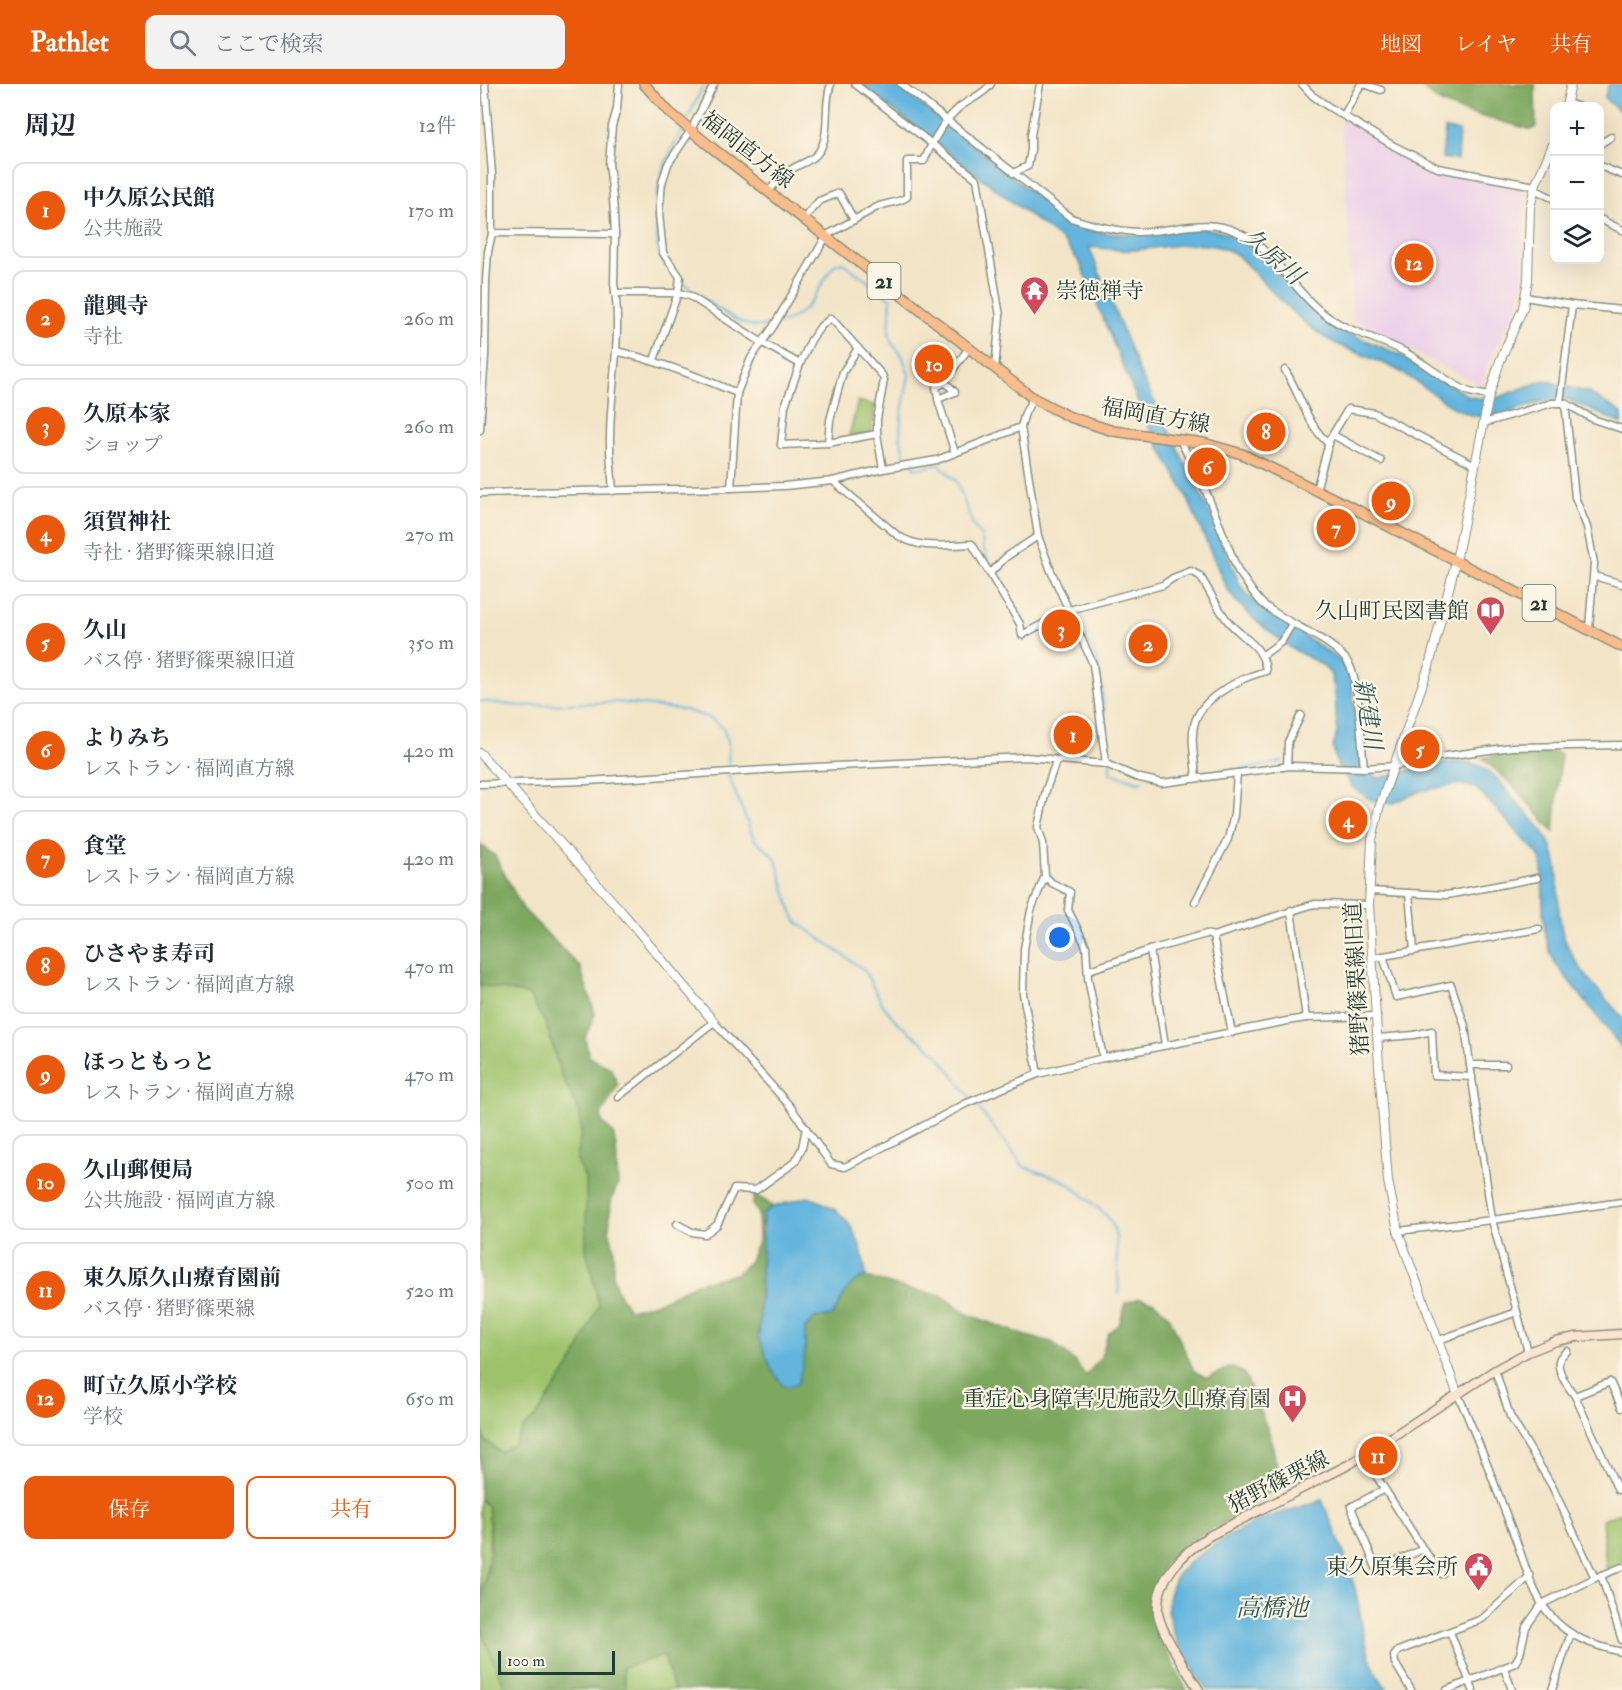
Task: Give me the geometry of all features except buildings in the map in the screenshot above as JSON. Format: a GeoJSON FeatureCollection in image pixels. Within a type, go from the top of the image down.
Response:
{"type":"FeatureCollection","features":[{"type":"Feature","properties":{"kind":"main road","name":"福岡直方線"},"geometry":{"type":"LineString","coordinates":[[644,84],[669,112],[691,130],[1034,398],[1070,417],[1113,431],[1218,446],[1242,454],[1622,647]]}},
{"type":"Feature","properties":{"kind":"main road","name":"猪野篠栗線"},"geometry":{"type":"LineString","coordinates":[[1199,1690],[1165,1632],[1158,1613],[1159,1597],[1170,1572],[1190,1548],[1350,1464],[1495,1370],[1528,1352],[1556,1341],[1576,1337],[1622,1334]]}},
{"type":"Feature","properties":{"kind":"street"},"geometry":{"type":"LineString","coordinates":[[480,430],[485,355],[486,281],[492,233],[492,174],[485,84]]}},
{"type":"Feature","properties":{"kind":"street"},"geometry":{"type":"LineString","coordinates":[[613,491],[610,445],[616,351],[615,234],[609,164],[619,84]]}},
{"type":"Feature","properties":{"kind":"street"},"geometry":{"type":"LineString","coordinates":[[654,360],[678,293],[680,277],[663,253],[659,214],[662,183],[668,164],[691,130],[714,84]]}},
{"type":"Feature","properties":{"kind":"street"},"geometry":{"type":"LineString","coordinates":[[769,191],[792,168],[807,163],[819,152],[823,143],[831,84]]}},
{"type":"Feature","properties":{"kind":"street"},"geometry":{"type":"LineString","coordinates":[[855,84],[977,179],[1000,316],[995,368]]}},
{"type":"Feature","properties":{"kind":"street"},"geometry":{"type":"LineString","coordinates":[[901,84],[1071,218],[1093,226],[1138,232],[1191,225],[1217,225],[1237,231],[1269,256],[1318,310],[1339,325],[1405,352],[1468,392],[1489,396]]}},
{"type":"Feature","properties":{"kind":"street"},"geometry":{"type":"LineString","coordinates":[[731,488],[737,393],[751,358],[773,327],[827,235],[877,207],[884,204],[897,204],[907,197],[907,162],[924,161],[932,143],[949,120],[962,106],[981,95],[991,84]]}},
{"type":"Feature","properties":{"kind":"street"},"geometry":{"type":"LineString","coordinates":[[1013,173],[1028,166],[1031,135],[1041,84]]}},
{"type":"Feature","properties":{"kind":"street"},"geometry":{"type":"LineString","coordinates":[[1302,84],[1313,96],[1394,146],[1438,168],[1534,188],[1550,197]]}},
{"type":"Feature","properties":{"kind":"street"},"geometry":{"type":"LineString","coordinates":[[1344,115],[1362,84],[1381,90]]}},
{"type":"Feature","properties":{"kind":"street"},"geometry":{"type":"LineString","coordinates":[[1568,102],[1571,84]]}},
{"type":"Feature","properties":{"kind":"street"},"geometry":{"type":"LineString","coordinates":[[1604,141],[1611,137]]}},
{"type":"Feature","properties":{"kind":"street","name":"猪野篠栗線旧道"},"geometry":{"type":"LineString","coordinates":[[1458,1395],[1398,1231],[1391,1203],[1384,1152],[1369,905],[1372,840],[1379,808],[1429,666],[1456,561],[1489,396],[1525,297],[1528,280],[1530,208],[1534,188],[1550,154]]}},
{"type":"Feature","properties":{"kind":"street"},"geometry":{"type":"LineString","coordinates":[[1604,168],[1622,175]]}},
{"type":"Feature","properties":{"kind":"street"},"geometry":{"type":"LineString","coordinates":[[804,218],[819,201],[839,193],[854,220]]}},
{"type":"Feature","properties":{"kind":"street"},"geometry":{"type":"LineString","coordinates":[[1604,221],[1622,230]]}},
{"type":"Feature","properties":{"kind":"street"},"geometry":{"type":"LineString","coordinates":[[492,233],[615,234]]}},
{"type":"Feature","properties":{"kind":"street"},"geometry":{"type":"LineString","coordinates":[[615,293],[678,293],[690,296],[800,364]]}},
{"type":"Feature","properties":{"kind":"street"},"geometry":{"type":"LineString","coordinates":[[1525,297],[1622,310]]}},
{"type":"Feature","properties":{"kind":"street"},"geometry":{"type":"LineString","coordinates":[[1572,305],[1563,382],[1563,403],[1575,498],[1587,527],[1594,563],[1589,629]]}},
{"type":"Feature","properties":{"kind":"street"},"geometry":{"type":"LineString","coordinates":[[877,435],[828,443],[781,445],[785,406],[800,364],[811,340],[821,326],[831,318],[884,380],[877,419],[877,435],[883,469]]}},
{"type":"Feature","properties":{"kind":"street"},"geometry":{"type":"LineString","coordinates":[[828,443],[830,420],[843,372],[858,348]]}},
{"type":"Feature","properties":{"kind":"street"},"geometry":{"type":"LineString","coordinates":[[955,453],[936,387],[944,381],[969,348]]}},
{"type":"Feature","properties":{"kind":"street"},"geometry":{"type":"LineString","coordinates":[[616,351],[686,371],[737,393]]}},
{"type":"Feature","properties":{"kind":"street"},"geometry":{"type":"LineString","coordinates":[[1285,370],[1317,434],[1329,444]]}},
{"type":"Feature","properties":{"kind":"street"},"geometry":{"type":"LineString","coordinates":[[938,399],[955,392],[944,381]]}},
{"type":"Feature","properties":{"kind":"street"},"geometry":{"type":"LineString","coordinates":[[1034,398],[1025,413],[1021,427],[1038,536],[1051,571],[1093,664],[1106,764]]}},
{"type":"Feature","properties":{"kind":"street"},"geometry":{"type":"LineString","coordinates":[[1484,421],[1552,403],[1563,403],[1622,429]]}},
{"type":"Feature","properties":{"kind":"street"},"geometry":{"type":"LineString","coordinates":[[1316,490],[1332,435],[1348,409],[1374,413],[1475,465]]}},
{"type":"Feature","properties":{"kind":"street"},"geometry":{"type":"LineString","coordinates":[[480,493],[731,488],[832,481],[937,460],[1021,427]]}},
{"type":"Feature","properties":{"kind":"street"},"geometry":{"type":"LineString","coordinates":[[1332,435],[1381,461]]}},
{"type":"Feature","properties":{"kind":"street"},"geometry":{"type":"LineString","coordinates":[[1180,440],[1205,489],[1238,571],[1262,603],[1342,655],[1350,666],[1356,689],[1364,768]]}},
{"type":"Feature","properties":{"kind":"street"},"geometry":{"type":"LineString","coordinates":[[832,481],[897,536],[909,543],[972,544],[1020,624],[1022,635],[1069,610],[1163,585],[1182,574],[1196,572],[1226,620],[1246,636],[1263,655],[1266,671],[1243,677],[1205,703],[1196,716],[1193,740],[1196,777]]}},
{"type":"Feature","properties":{"kind":"street"},"geometry":{"type":"LineString","coordinates":[[990,573],[1006,557],[1038,536]]}},
{"type":"Feature","properties":{"kind":"street"},"geometry":{"type":"LineString","coordinates":[[1594,576],[1622,584]]}},
{"type":"Feature","properties":{"kind":"street"},"geometry":{"type":"LineString","coordinates":[[1263,655],[1281,642],[1292,624]]}},
{"type":"Feature","properties":{"kind":"street"},"geometry":{"type":"LineString","coordinates":[[1287,766],[1288,742],[1301,716]]}},
{"type":"Feature","properties":{"kind":"street"},"geometry":{"type":"LineString","coordinates":[[480,784],[587,781],[1002,758],[1106,764],[1136,777],[1158,782],[1287,766],[1364,768],[1394,766],[1438,757],[1512,747],[1622,745]]}},
{"type":"Feature","properties":{"kind":"street"},"geometry":{"type":"LineString","coordinates":[[480,753],[790,1106],[831,1164],[845,1167],[967,1103],[1038,1074],[1165,1045],[1306,1018],[1377,1016]]}},
{"type":"Feature","properties":{"kind":"street"},"geometry":{"type":"LineString","coordinates":[[1038,1074],[1023,994],[1024,949],[1031,910],[1045,876],[1043,843],[1038,827],[1046,790],[1056,760]]}},
{"type":"Feature","properties":{"kind":"street"},"geometry":{"type":"LineString","coordinates":[[1195,902],[1228,839],[1234,815],[1237,773]]}},
{"type":"Feature","properties":{"kind":"street"},"geometry":{"type":"LineString","coordinates":[[1045,876],[1052,883],[1071,892],[1068,910],[1086,946],[1088,978],[1103,1058]]}},
{"type":"Feature","properties":{"kind":"street"},"geometry":{"type":"LineString","coordinates":[[1369,891],[1447,895],[1537,878]]}},
{"type":"Feature","properties":{"kind":"street"},"geometry":{"type":"LineString","coordinates":[[1409,893],[1414,951]]}},
{"type":"Feature","properties":{"kind":"street"},"geometry":{"type":"LineString","coordinates":[[1089,970],[1206,934],[1214,936],[1314,904],[1369,905]]}},
{"type":"Feature","properties":{"kind":"street"},"geometry":{"type":"LineString","coordinates":[[1291,910],[1306,1018]]}},
{"type":"Feature","properties":{"kind":"street"},"geometry":{"type":"LineString","coordinates":[[1372,958],[1539,929]]}},
{"type":"Feature","properties":{"kind":"street"},"geometry":{"type":"LineString","coordinates":[[1214,936],[1233,1032]]}},
{"type":"Feature","properties":{"kind":"street"},"geometry":{"type":"LineString","coordinates":[[1150,950],[1165,1045]]}},
{"type":"Feature","properties":{"kind":"street"},"geometry":{"type":"LineString","coordinates":[[1383,956],[1396,997],[1451,985],[1465,1026],[1492,1220],[1528,1352]]}},
{"type":"Feature","properties":{"kind":"street"},"geometry":{"type":"LineString","coordinates":[[618,1097],[714,1022]]}},
{"type":"Feature","properties":{"kind":"street"},"geometry":{"type":"LineString","coordinates":[[1378,1038],[1414,1035],[1432,1030],[1434,1075],[1472,1077]]}},
{"type":"Feature","properties":{"kind":"street"},"geometry":{"type":"LineString","coordinates":[[1470,1065],[1506,1065]]}},
{"type":"Feature","properties":{"kind":"street"},"geometry":{"type":"LineString","coordinates":[[677,1224],[692,1232],[705,1234],[717,1225],[734,1190],[756,1190],[795,1162],[802,1148],[806,1128]]}},
{"type":"Feature","properties":{"kind":"street"},"geometry":{"type":"LineString","coordinates":[[1398,1231],[1622,1202]]}},
{"type":"Feature","properties":{"kind":"street"},"geometry":{"type":"LineString","coordinates":[[1439,1340],[1517,1312]]}},
{"type":"Feature","properties":{"kind":"street"},"geometry":{"type":"LineString","coordinates":[[1567,1351],[1559,1359],[1558,1367],[1568,1388],[1575,1396],[1618,1490],[1622,1489]]}},
{"type":"Feature","properties":{"kind":"street"},"geometry":{"type":"LineString","coordinates":[[1495,1370],[1510,1416],[1552,1486],[1598,1576],[1620,1624],[1622,1640]]}},
{"type":"Feature","properties":{"kind":"street"},"geometry":{"type":"LineString","coordinates":[[1575,1396],[1610,1382],[1622,1408]]}},
{"type":"Feature","properties":{"kind":"street"},"geometry":{"type":"LineString","coordinates":[[1458,1395],[1542,1604],[1549,1614],[1571,1633],[1589,1644],[1622,1652]]}},
{"type":"Feature","properties":{"kind":"street"},"geometry":{"type":"LineString","coordinates":[[1363,1455],[1423,1549],[1442,1574]]}},
{"type":"Feature","properties":{"kind":"street"},"geometry":{"type":"LineString","coordinates":[[1385,1489],[1351,1507],[1377,1570],[1423,1549]]}},
{"type":"Feature","properties":{"kind":"street"},"geometry":{"type":"LineString","coordinates":[[1447,1690],[1515,1663],[1520,1654],[1526,1627],[1542,1604],[1598,1576],[1622,1567]]}},
{"type":"Feature","properties":{"kind":"street"},"geometry":{"type":"LineString","coordinates":[[1411,1690],[1395,1663],[1394,1656],[1398,1651],[1482,1619],[1530,1576]]}},
{"type":"Feature","properties":{"kind":"street"},"geometry":{"type":"LineString","coordinates":[[1450,1632],[1473,1690]]}},
{"type":"Feature","properties":{"kind":"street"},"geometry":{"type":"LineString","coordinates":[[1552,1690],[1571,1633]]}},
{"type":"Feature","properties":{"kind":"street"},"geometry":{"type":"LineString","coordinates":[[1504,1668],[1512,1690]]}},
{"type":"Feature","properties":{"kind":"shaded area"},"geometry":{"type":"Polygon","coordinates":[[[1341,117],[1416,167],[1526,190],[1523,286],[1517,307],[1488,361],[1481,386],[1353,320],[1341,117]]]}},
{"type":"Feature","properties":{"kind":"green space"},"geometry":{"type":"Polygon","coordinates":[[[1416,84],[1535,84],[1536,127],[1531,130],[1467,113],[1443,104],[1416,84]]]}},
{"type":"Feature","properties":{"kind":"green space"},"geometry":{"type":"Polygon","coordinates":[[[858,401],[875,405],[871,433],[849,436],[858,401]]]}},
{"type":"Feature","properties":{"kind":"green space"},"geometry":{"type":"Polygon","coordinates":[[[1515,752],[1561,754],[1554,832],[1510,783],[1482,758],[1515,752]]]}},
{"type":"Feature","properties":{"kind":"green space"},"geometry":{"type":"Polygon","coordinates":[[[480,844],[495,856],[523,909],[580,967],[595,1014],[585,1038],[589,1057],[611,1068],[618,1085],[601,1115],[603,1123],[613,1133],[616,1147],[618,1184],[611,1201],[609,1230],[614,1248],[613,1273],[617,1291],[629,1310],[659,1302],[697,1283],[736,1274],[750,1261],[759,1238],[758,1213],[753,1204],[754,1195],[773,1207],[763,1214],[760,1231],[764,1241],[760,1283],[759,1339],[805,1353],[805,1329],[814,1318],[832,1316],[849,1286],[858,1278],[866,1277],[907,1289],[941,1295],[967,1314],[1026,1336],[1052,1342],[1074,1361],[1086,1376],[1101,1357],[1108,1334],[1120,1323],[1125,1303],[1140,1298],[1154,1302],[1169,1316],[1194,1371],[1207,1378],[1231,1367],[1244,1373],[1270,1435],[1281,1485],[1229,1520],[1183,1544],[1163,1566],[1151,1607],[1163,1645],[1187,1690],[674,1690],[664,1656],[622,1667],[626,1690],[503,1690],[503,1682],[486,1645],[480,1621],[491,1545],[488,1507],[480,1499],[480,1422],[485,1440],[500,1452],[514,1444],[524,1427],[536,1417],[574,1360],[599,1305],[586,1249],[586,1180],[577,1161],[581,1132],[580,1113],[561,1074],[546,1024],[529,995],[480,985],[480,844]]]}},
{"type":"Feature","properties":{"kind":"green space"},"geometry":{"type":"Polygon","coordinates":[[[480,985],[529,995],[546,1024],[561,1074],[580,1113],[581,1132],[577,1161],[586,1180],[592,1278],[598,1293],[599,1305],[574,1360],[536,1417],[524,1427],[514,1444],[500,1452],[485,1440],[480,1422],[480,985]]]}},
{"type":"Feature","properties":{"kind":"green space"},"geometry":{"type":"Polygon","coordinates":[[[480,1499],[488,1507],[490,1542],[488,1564],[480,1598],[480,1499]]]}},
{"type":"Feature","properties":{"kind":"green space"},"geometry":{"type":"Polygon","coordinates":[[[1622,1512],[1622,1562],[1606,1568],[1602,1520],[1622,1512]]]}},
{"type":"Feature","properties":{"kind":"green space"},"geometry":{"type":"Polygon","coordinates":[[[480,1620],[482,1631],[503,1682],[503,1690],[480,1690],[480,1620]]]}},
{"type":"Feature","properties":{"kind":"green space"},"geometry":{"type":"Polygon","coordinates":[[[664,1656],[674,1690],[626,1690],[622,1667],[664,1656]]]}},
{"type":"Feature","properties":{"kind":"water"},"geometry":{"type":"Polygon","coordinates":[[[860,84],[895,84],[1068,221],[1083,229],[1137,235],[1204,228],[1234,235],[1251,247],[1332,326],[1398,354],[1468,396],[1497,398],[1544,380],[1589,393],[1622,413],[1622,424],[1569,400],[1556,399],[1496,416],[1471,415],[1453,407],[1392,367],[1326,338],[1290,309],[1236,254],[1223,248],[1198,244],[1126,250],[1089,247],[1139,371],[1215,523],[1240,585],[1253,602],[1342,661],[1352,682],[1360,761],[1373,775],[1379,778],[1420,767],[1451,762],[1479,765],[1502,784],[1538,825],[1554,854],[1560,921],[1565,940],[1582,970],[1622,1017],[1622,1048],[1555,963],[1544,927],[1542,864],[1538,854],[1476,788],[1459,784],[1420,791],[1394,803],[1371,800],[1352,787],[1337,764],[1333,748],[1337,732],[1335,690],[1330,673],[1321,664],[1291,648],[1256,621],[1235,600],[1226,587],[1186,495],[1147,424],[1080,263],[1064,242],[860,84]]]}},
{"type":"Feature","properties":{"kind":"water"},"geometry":{"type":"Polygon","coordinates":[[[1609,84],[1622,84],[1622,113],[1604,98],[1609,84]]]}},
{"type":"Feature","properties":{"kind":"water"},"geometry":{"type":"Polygon","coordinates":[[[1445,129],[1459,131],[1457,160],[1442,158],[1445,129]]]}},
{"type":"Feature","properties":{"kind":"water"},"geometry":{"type":"Polygon","coordinates":[[[807,1197],[833,1209],[850,1226],[861,1249],[866,1277],[854,1282],[832,1316],[814,1318],[805,1329],[805,1353],[798,1384],[784,1387],[772,1370],[759,1339],[763,1214],[773,1207],[807,1197]]]}},
{"type":"Feature","properties":{"kind":"water","name":"高橋池"},"geometry":{"type":"Polygon","coordinates":[[[1322,1500],[1350,1572],[1368,1652],[1379,1678],[1388,1690],[1207,1690],[1182,1651],[1172,1630],[1168,1602],[1176,1577],[1196,1557],[1248,1526],[1322,1500]]]}},
{"type":"Feature","properties":{"kind":"waterway"},"geometry":{"type":"LineString","coordinates":[[686,122],[704,84]]}},
{"type":"Feature","properties":{"kind":"waterway"},"geometry":{"type":"LineString","coordinates":[[684,127],[670,152],[658,186],[656,227],[658,247],[666,266],[688,287],[717,308],[752,326],[764,327],[777,324],[800,313],[814,297],[834,265],[842,262],[891,299],[889,332],[891,342],[902,355],[909,375],[900,437],[905,457],[912,461],[915,469],[939,464],[957,482],[973,525],[982,538],[991,568]]}},
{"type":"Feature","properties":{"kind":"waterway"},"geometry":{"type":"LineString","coordinates":[[994,573],[1032,634]]}},
{"type":"Feature","properties":{"kind":"waterway"},"geometry":{"type":"LineString","coordinates":[[1073,612],[1098,662],[1110,753],[1110,773],[1142,781]]}},
{"type":"Feature","properties":{"kind":"waterway"},"geometry":{"type":"LineString","coordinates":[[480,701],[519,706],[617,702],[685,710],[710,718],[723,728],[728,742],[729,777],[754,839],[775,857],[792,913],[797,922],[864,970],[883,1005],[896,1021],[937,1054],[1024,1167],[1071,1185],[1107,1216],[1116,1237],[1119,1294]]}},
{"type":"Feature","properties":{"kind":"waterway"},"geometry":{"type":"LineString","coordinates":[[1149,777],[1249,768],[1283,761]]}},
{"type":"Feature","properties":{"kind":"place","name":"町立久原小学校"},"geometry":{"type":"Point","coordinates":[1414,263]}},
{"type":"Feature","properties":{"kind":"place","name":"崇徳禅寺"},"geometry":{"type":"Point","coordinates":[1035,316]}},
{"type":"Feature","properties":{"kind":"place","name":"久山郵便局"},"geometry":{"type":"Point","coordinates":[934,364]}},
{"type":"Feature","properties":{"kind":"place","name":"ひさやま寿司"},"geometry":{"type":"Point","coordinates":[1266,432]}},
{"type":"Feature","properties":{"kind":"place","name":"よりみち"},"geometry":{"type":"Point","coordinates":[1207,467]}},
{"type":"Feature","properties":{"kind":"place","name":"ほっともっと"},"geometry":{"type":"Point","coordinates":[1391,501]}},
{"type":"Feature","properties":{"kind":"place","name":"食堂"},"geometry":{"type":"Point","coordinates":[1336,528]}},
{"type":"Feature","properties":{"kind":"place","name":"久原本家"},"geometry":{"type":"Point","coordinates":[1061,629]}},
{"type":"Feature","properties":{"kind":"place","name":"久山町民図書館"},"geometry":{"type":"Point","coordinates":[1490,636]}},
{"type":"Feature","properties":{"kind":"place","name":"龍興寺"},"geometry":{"type":"Point","coordinates":[1148,644]}},
{"type":"Feature","properties":{"kind":"place","name":"中久原公民館"},"geometry":{"type":"Point","coordinates":[1073,735]}},
{"type":"Feature","properties":{"kind":"place","name":"久山"},"geometry":{"type":"Point","coordinates":[1420,749]}},
{"type":"Feature","properties":{"kind":"place","name":"須賀神社"},"geometry":{"type":"Point","coordinates":[1348,820]}},
{"type":"Feature","properties":{"kind":"place","name":"重症心身障害児施設久山療育園"},"geometry":{"type":"Point","coordinates":[1292,1424]}},
{"type":"Feature","properties":{"kind":"place","name":"東久原久山療育園前"},"geometry":{"type":"Point","coordinates":[1378,1456]}},
{"type":"Feature","properties":{"kind":"place","name":"東久原集会所"},"geometry":{"type":"Point","coordinates":[1479,1592]}},
{"type":"Feature","properties":{"kind":"water label","name":"久原川"},"geometry":{"type":"Point","coordinates":[1273,256]}},
{"type":"Feature","properties":{"kind":"water label","name":"新建川"},"geometry":{"type":"Point","coordinates":[1368,714]}}]}
